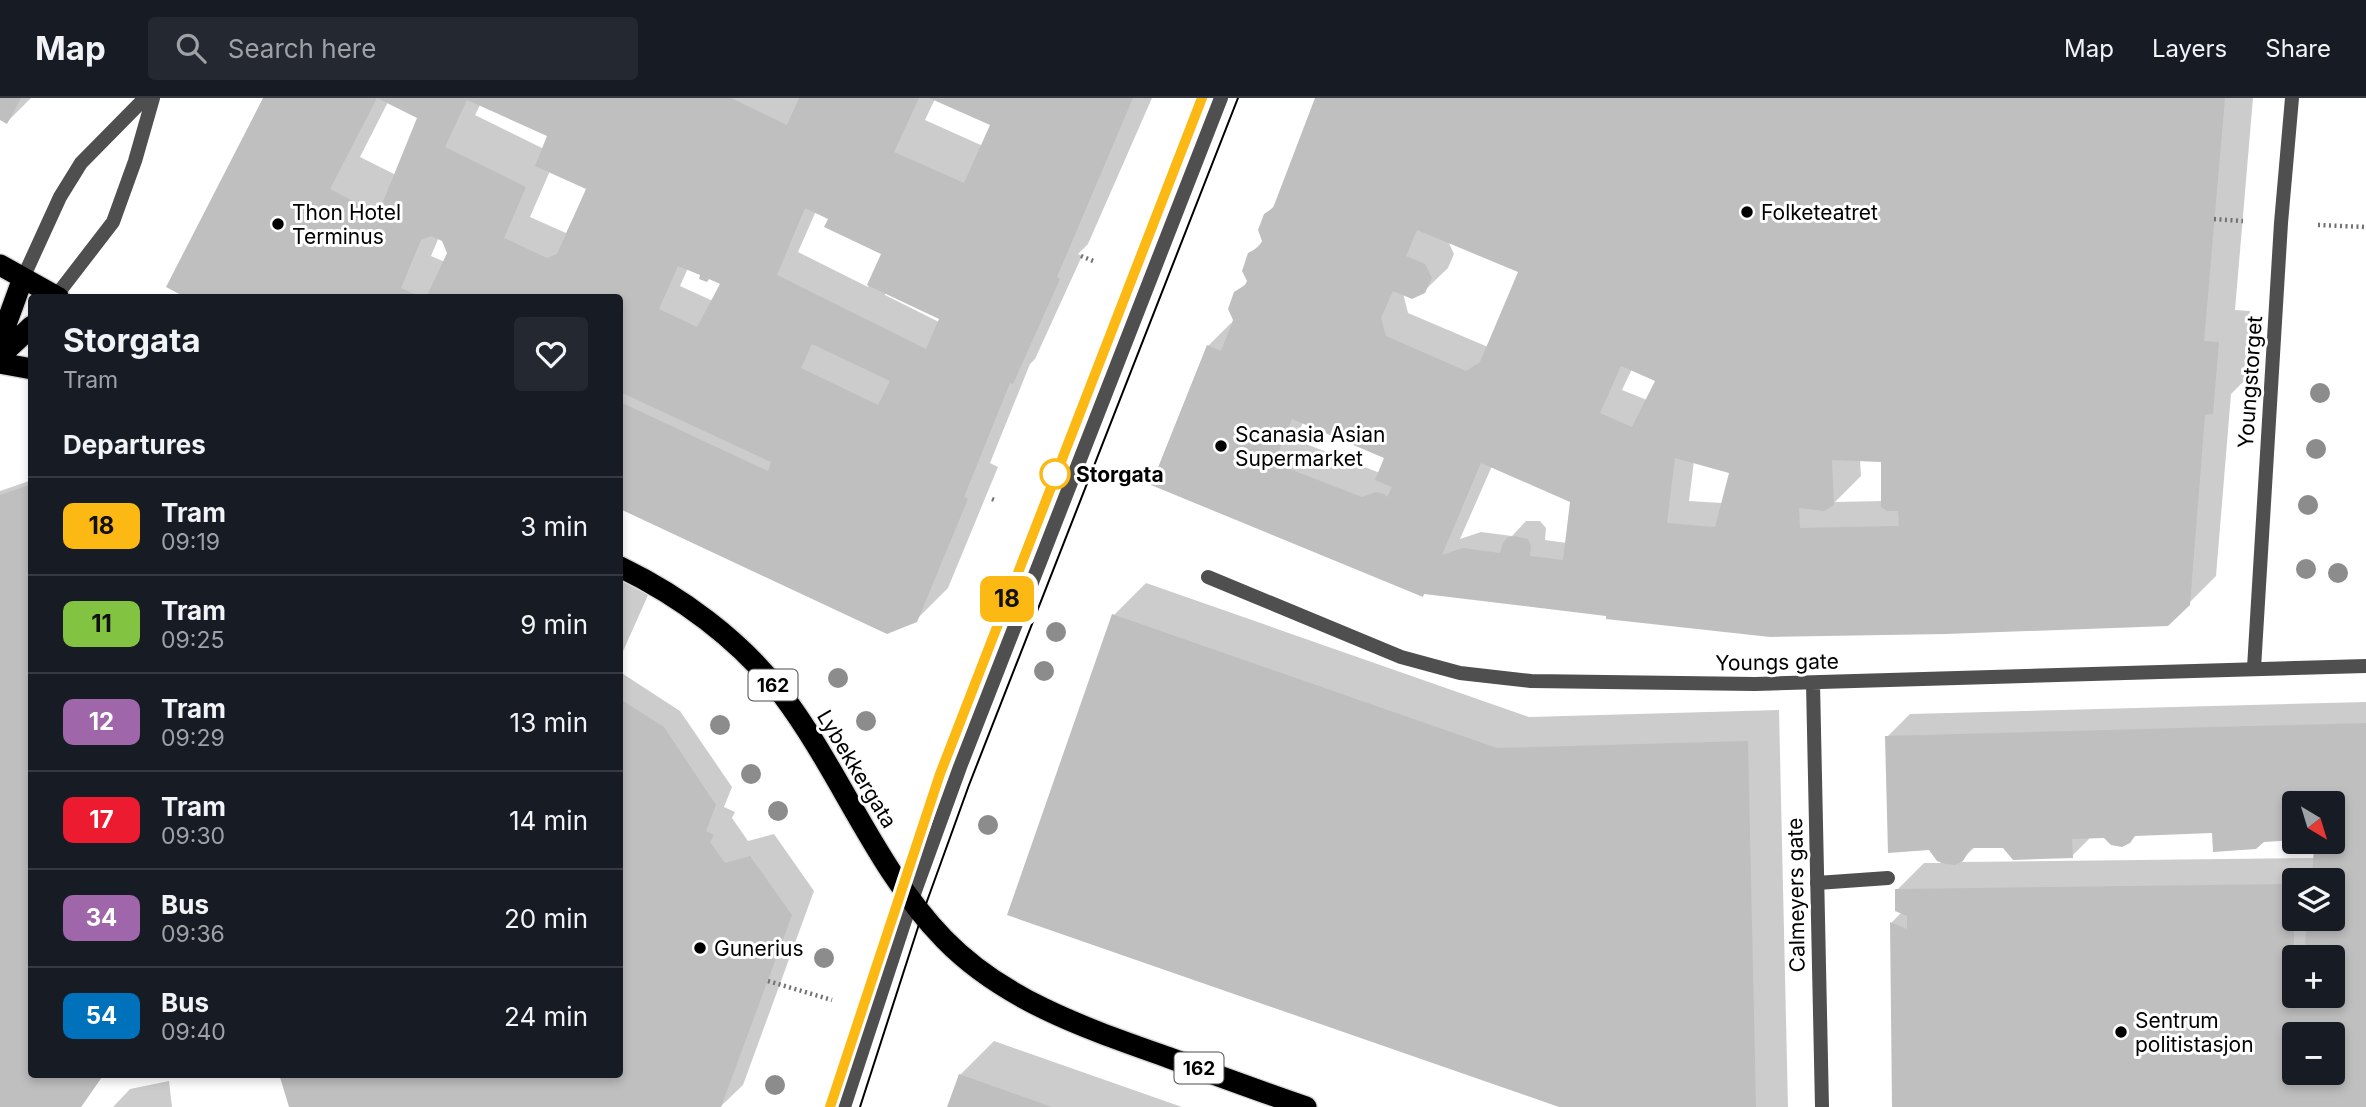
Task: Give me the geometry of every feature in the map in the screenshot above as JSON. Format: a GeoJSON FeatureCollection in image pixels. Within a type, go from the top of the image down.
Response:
{"type":"FeatureCollection","features":[{"type":"Feature","properties":{"kind":"highway"},"geometry":{"type":"LineString","coordinates":[[0,265],[52,294]]}},
{"type":"Feature","properties":{"kind":"highway"},"geometry":{"type":"LineString","coordinates":[[0,341],[23,278]]}},
{"type":"Feature","properties":{"kind":"highway"},"geometry":{"type":"LineString","coordinates":[[0,356],[28,330]]}},
{"type":"Feature","properties":{"kind":"highway"},"geometry":{"type":"LineString","coordinates":[[0,363],[28,368]]}},
{"type":"Feature","properties":{"kind":"highway","name":"Lybekkergata"},"geometry":{"type":"LineString","coordinates":[[623,569],[669,594],[706,620],[750,659],[780,693],[911,902]]}},
{"type":"Feature","properties":{"kind":"highway","name":"162"},"geometry":{"type":"LineString","coordinates":[[911,902],[946,941],[986,976],[1018,996],[1091,1030],[1306,1107]]}},
{"type":"Feature","properties":{"kind":"street"},"geometry":{"type":"LineString","coordinates":[[23,278],[60,197],[81,163],[145,98]]}},
{"type":"Feature","properties":{"kind":"street"},"geometry":{"type":"LineString","coordinates":[[59,294],[113,222],[135,161],[153,98]]}},
{"type":"Feature","properties":{"kind":"street"},"geometry":{"type":"LineString","coordinates":[[844,1107],[911,902],[960,767],[1221,98]]}},
{"type":"Feature","properties":{"kind":"street","name":"Youngstorget"},"geometry":{"type":"LineString","coordinates":[[2254,668],[2281,223],[2292,98]]}},
{"type":"Feature","properties":{"kind":"street","name":"Youngs gate"},"geometry":{"type":"LineString","coordinates":[[1208,577],[1401,657],[1460,673],[1531,681],[1813,683],[2366,666]]}},
{"type":"Feature","properties":{"kind":"street","name":"Calmeyers gate"},"geometry":{"type":"LineString","coordinates":[[1813,683],[1822,1107]]}},
{"type":"Feature","properties":{"kind":"street"},"geometry":{"type":"LineString","coordinates":[[1817,883],[1888,878]]}},
{"type":"Feature","properties":{"kind":"path"},"geometry":{"type":"LineString","coordinates":[[2214,219],[2242,221]]}},
{"type":"Feature","properties":{"kind":"path"},"geometry":{"type":"LineString","coordinates":[[2315,225],[2366,228]]}},
{"type":"Feature","properties":{"kind":"path"},"geometry":{"type":"LineString","coordinates":[[1081,256],[1096,262]]}},
{"type":"Feature","properties":{"kind":"path"},"geometry":{"type":"LineString","coordinates":[[768,981],[832,1000]]}},
{"type":"Feature","properties":{"kind":"building"},"geometry":{"type":"Polygon","coordinates":[[[0,98],[21,98],[7,124],[0,120],[0,98]]]}},
{"type":"Feature","properties":{"kind":"building"},"geometry":{"type":"Polygon","coordinates":[[[263,98],[377,98],[731,98],[787,125],[799,98],[919,98],[894,152],[964,183],[990,125],[929,98],[1133,98],[1057,277],[1060,279],[1013,384],[1010,383],[964,497],[968,499],[917,622],[887,634],[623,510],[623,403],[768,471],[771,462],[623,393],[623,294],[428,294],[447,253],[442,241],[431,236],[421,240],[401,288],[414,294],[179,294],[166,287],[263,98]],[[377,98],[330,189],[378,214],[417,118],[377,98]],[[467,100],[445,147],[526,187],[504,238],[547,258],[557,254],[586,189],[535,166],[547,136],[467,100]],[[805,208],[777,275],[926,349],[939,319],[867,285],[881,254],[824,227],[828,219],[805,208]],[[678,266],[659,309],[697,327],[720,284],[709,279],[707,282],[699,279],[700,275],[678,266]],[[812,344],[801,368],[878,405],[890,381],[812,344]]]}},
{"type":"Feature","properties":{"kind":"building"},"geometry":{"type":"Polygon","coordinates":[[[1315,98],[2225,98],[2204,341],[2219,342],[2213,414],[2205,415],[2190,605],[2168,626],[1946,634],[1770,637],[1606,619],[1606,616],[1424,594],[1423,597],[1151,485],[1207,345],[1221,351],[1233,320],[1228,309],[1234,292],[1247,281],[1242,271],[1248,253],[1259,247],[1262,241],[1258,230],[1264,214],[1273,208],[1315,98]],[[1417,230],[1406,256],[1425,264],[1432,278],[1425,293],[1412,299],[1393,291],[1381,318],[1386,336],[1466,371],[1480,362],[1518,272],[1417,230]],[[1621,366],[1600,413],[1632,427],[1655,381],[1621,366]],[[1292,419],[1274,463],[1362,497],[1376,492],[1387,497],[1392,487],[1375,480],[1384,458],[1292,419]],[[1675,458],[1667,523],[1715,527],[1729,473],[1675,458]],[[1832,460],[1834,505],[1824,511],[1799,508],[1800,528],[1899,526],[1898,511],[1887,511],[1881,507],[1881,462],[1832,460]],[[1481,463],[1442,555],[1463,548],[1500,553],[1508,537],[1515,536],[1528,539],[1531,546],[1530,556],[1563,560],[1570,502],[1481,463]]]}},
{"type":"Feature","properties":{"kind":"building"},"geometry":{"type":"Polygon","coordinates":[[[28,485],[28,1078],[101,1078],[81,1107],[0,1107],[0,495],[28,485]]]}},
{"type":"Feature","properties":{"kind":"building"},"geometry":{"type":"Polygon","coordinates":[[[1112,614],[1497,748],[1748,741],[1756,1107],[1559,1107],[1007,915],[1112,614]]]}},
{"type":"Feature","properties":{"kind":"building","name":"Gunerius"},"geometry":{"type":"Polygon","coordinates":[[[623,701],[664,727],[716,805],[706,831],[714,835],[710,842],[725,863],[750,856],[792,915],[721,1107],[289,1107],[280,1078],[623,1078],[623,701]]]}},
{"type":"Feature","properties":{"kind":"building"},"geometry":{"type":"Polygon","coordinates":[[[2366,723],[2366,1107],[1892,1107],[1890,922],[1907,929],[1907,916],[1895,911],[1895,889],[2282,884],[2282,931],[2294,931],[2294,945],[2282,945],[2282,1008],[2345,1008],[2345,945],[2305,945],[2306,931],[2345,931],[2345,868],[2313,868],[2313,854],[2345,854],[2345,791],[2282,791],[2282,841],[2264,842],[2256,849],[2213,852],[2212,833],[2135,836],[2130,843],[2122,847],[2111,845],[2104,838],[2072,839],[2073,858],[2013,860],[2003,848],[1971,848],[1963,861],[1955,865],[1937,861],[1929,850],[1888,853],[1885,736],[2366,723]]]}},
{"type":"Feature","properties":{"kind":"building"},"geometry":{"type":"Polygon","coordinates":[[[959,1074],[1052,1107],[947,1107],[959,1074]]]}},
{"type":"Feature","properties":{"kind":"tram line"},"geometry":{"type":"LineString","coordinates":[[830,1107],[940,774],[1202,98]]}},
{"type":"Feature","properties":{"kind":"tram line","name":"18"},"geometry":{"type":"LineString","coordinates":[[830,1107],[940,774],[1202,98]]}},
{"type":"Feature","properties":{"kind":"tram line"},"geometry":{"type":"LineString","coordinates":[[860,1107],[922,915],[969,785],[1238,98]]}},
{"type":"Feature","properties":{"kind":"place","name":"Folketeatret"},"geometry":{"type":"Point","coordinates":[1747,212]}},
{"type":"Feature","properties":{"kind":"place","name":"Thon Hotel Terminus"},"geometry":{"type":"Point","coordinates":[278,224]}},
{"type":"Feature","properties":{"kind":"place","name":"Scanasia Asian Supermarket"},"geometry":{"type":"Point","coordinates":[1221,446]}},
{"type":"Feature","properties":{"kind":"place","name":"Storgata"},"geometry":{"type":"Point","coordinates":[1055,474]}},
{"type":"Feature","properties":{"kind":"place","name":"Gunerius"},"geometry":{"type":"Point","coordinates":[700,948]}},
{"type":"Feature","properties":{"kind":"place","name":"Sentrum politistasjon"},"geometry":{"type":"Point","coordinates":[2121,1032]}}]}
